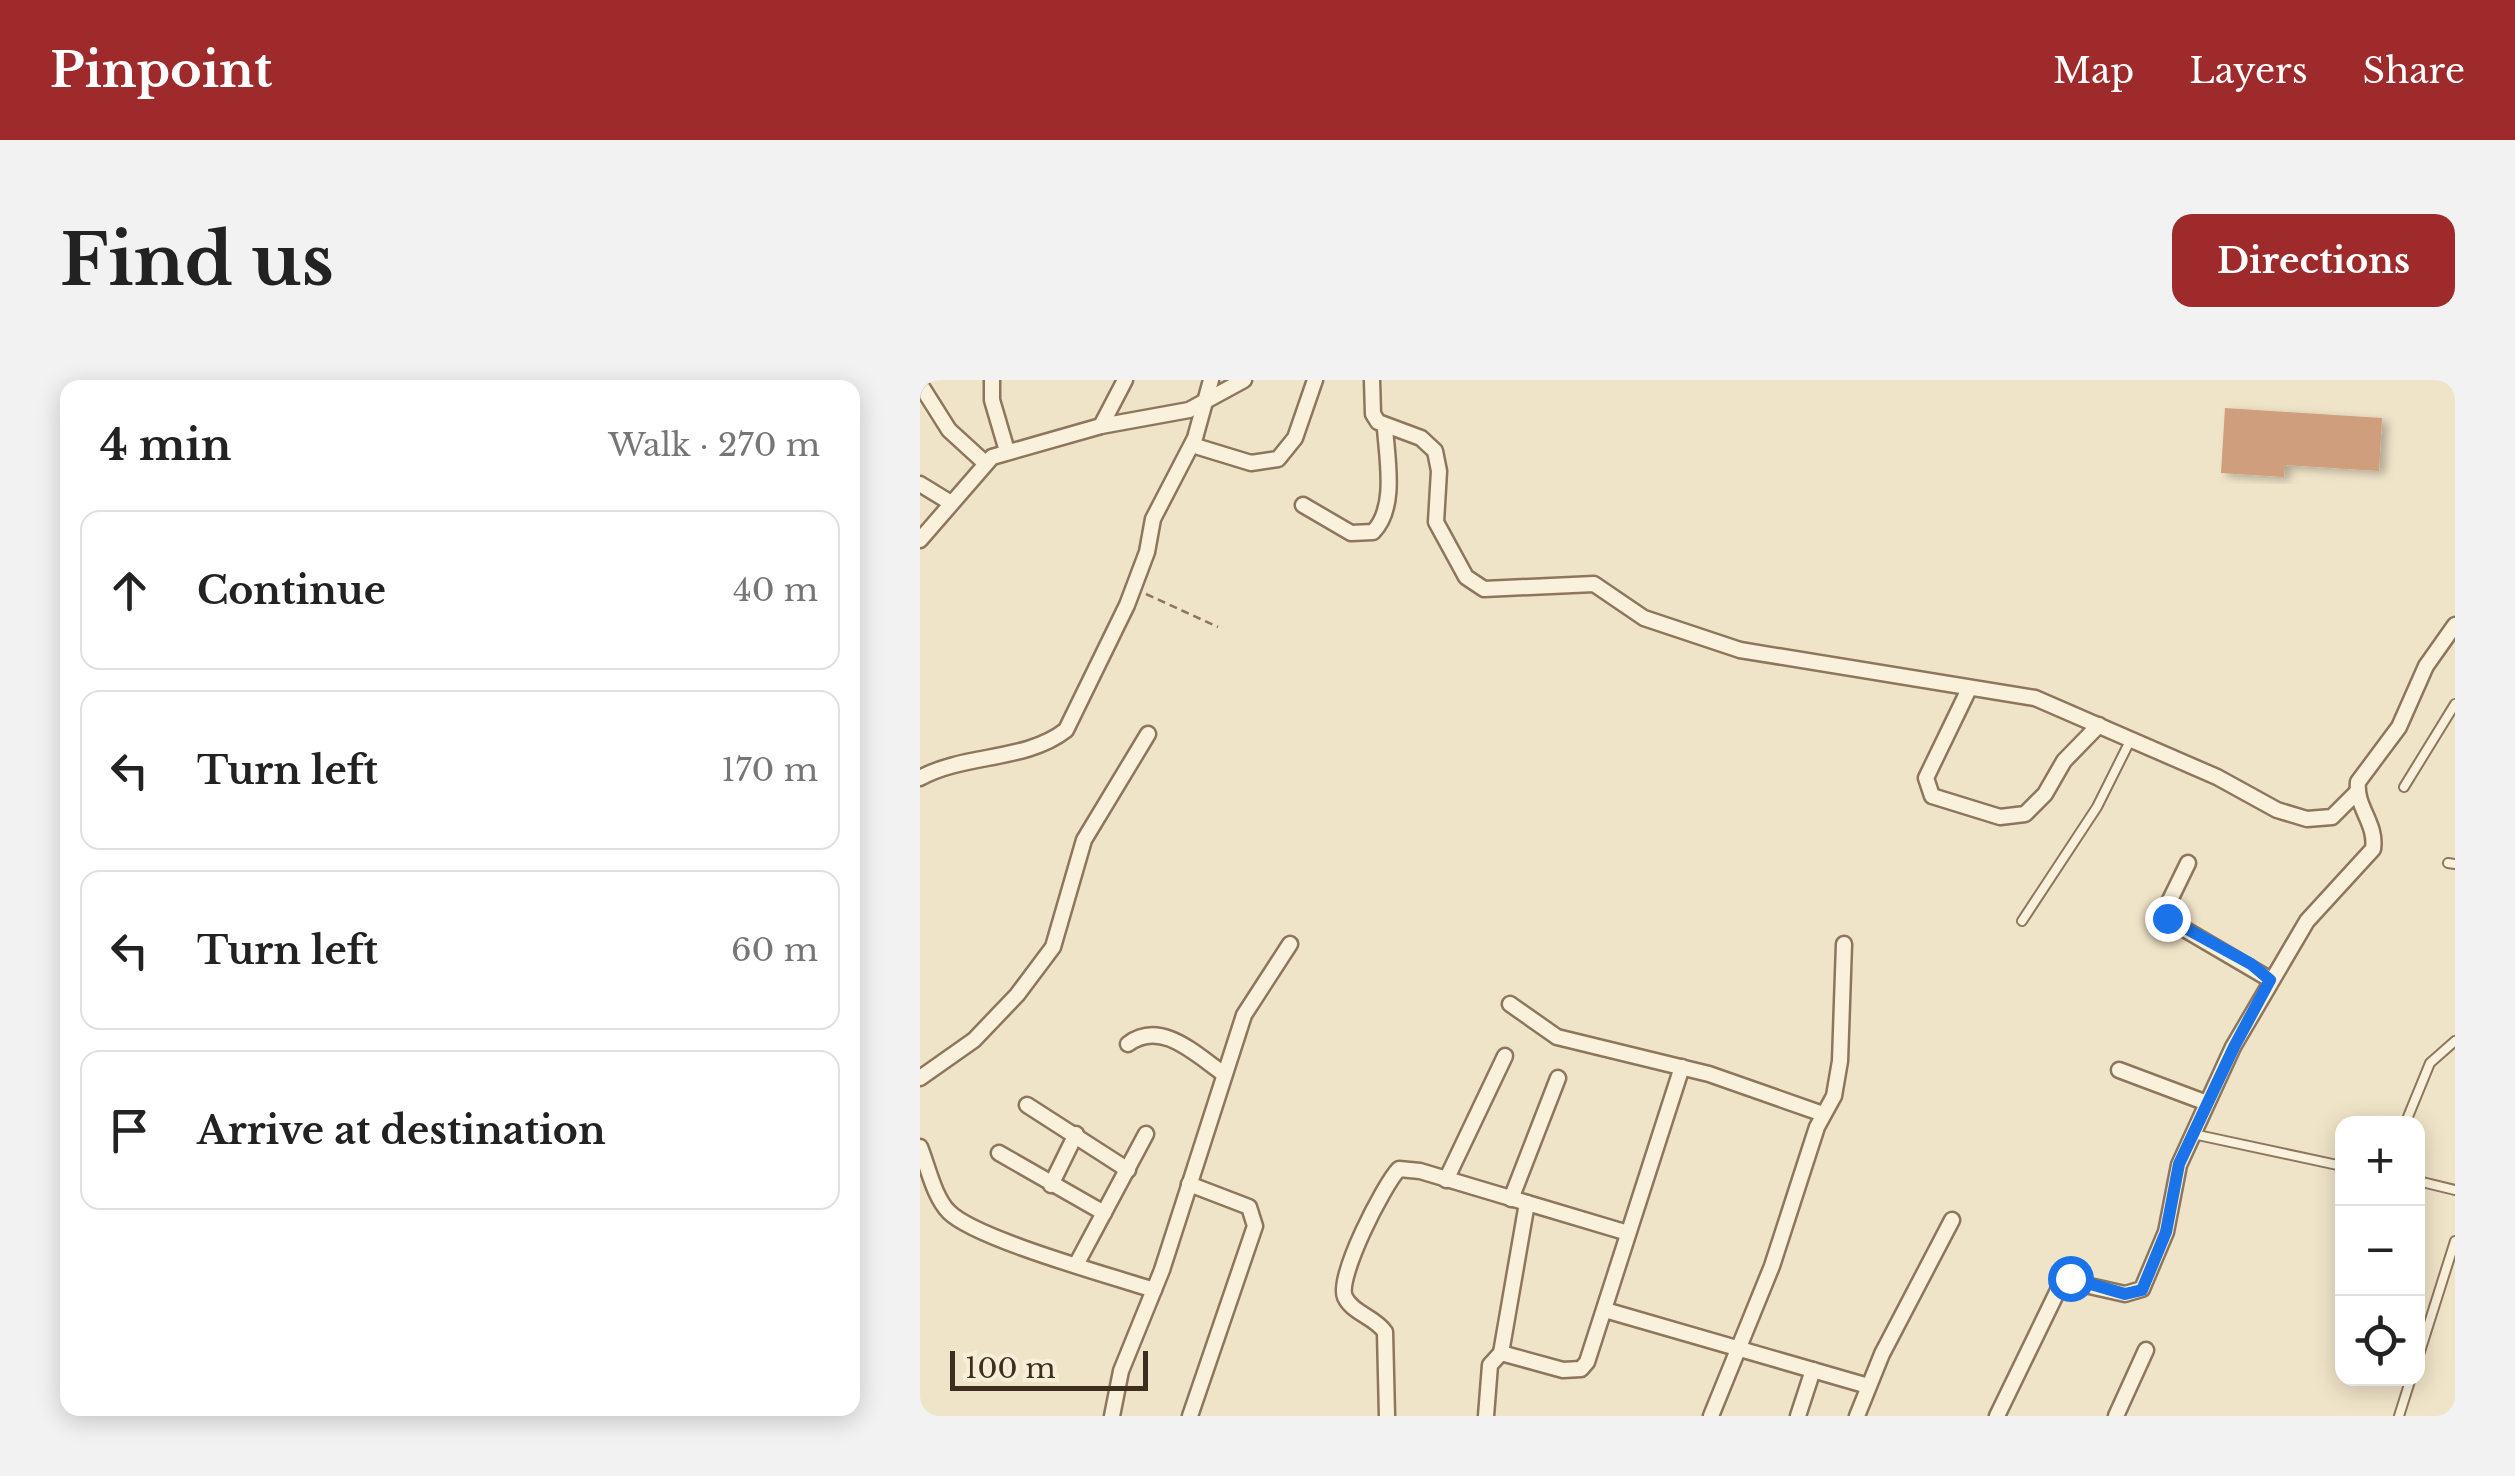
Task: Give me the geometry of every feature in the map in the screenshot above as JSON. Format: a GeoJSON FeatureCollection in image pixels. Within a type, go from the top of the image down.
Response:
{"type":"FeatureCollection","features":[{"type":"Feature","properties":{"kind":"street"},"geometry":{"type":"LineString","coordinates":[[992,380],[992,400],[1007,451]]}},
{"type":"Feature","properties":{"kind":"street"},"geometry":{"type":"LineString","coordinates":[[1101,426],[1125,380]]}},
{"type":"Feature","properties":{"kind":"street"},"geometry":{"type":"LineString","coordinates":[[920,778],[941,768],[1047,742],[1066,730],[1134,588],[1152,519],[1192,444],[1211,380]]}},
{"type":"Feature","properties":{"kind":"street"},"geometry":{"type":"LineString","coordinates":[[920,540],[984,462],[1007,451],[1101,426],[1204,406],[1244,380]]}},
{"type":"Feature","properties":{"kind":"street"},"geometry":{"type":"LineString","coordinates":[[1192,444],[1251,463],[1278,459],[1295,438],[1315,380]]}},
{"type":"Feature","properties":{"kind":"street"},"geometry":{"type":"LineString","coordinates":[[1372,380],[1372,414],[1385,428],[1420,438],[1436,451],[1440,471],[1436,522],[1466,576],[1484,589],[1594,584],[1644,618],[1721,645],[2034,698],[2294,816],[2332,817],[2357,792]]}},
{"type":"Feature","properties":{"kind":"street"},"geometry":{"type":"LineString","coordinates":[[920,384],[949,430],[984,462]]}},
{"type":"Feature","properties":{"kind":"street"},"geometry":{"type":"LineString","coordinates":[[1303,505],[1351,533],[1373,532],[1382,524],[1386,508],[1385,428]]}},
{"type":"Feature","properties":{"kind":"street"},"geometry":{"type":"LineString","coordinates":[[920,484],[951,503]]}},
{"type":"Feature","properties":{"kind":"street"},"geometry":{"type":"LineString","coordinates":[[1997,1416],[2062,1280],[2125,1294],[2142,1290],[2166,1232],[2174,1181],[2193,1134],[2270,980],[2306,922],[2373,849],[2373,828],[2357,792],[2358,782],[2399,727],[2426,666],[2455,625]]}},
{"type":"Feature","properties":{"kind":"street"},"geometry":{"type":"LineString","coordinates":[[1969,688],[1926,778],[1926,786],[1932,796],[2000,817],[2025,814],[2036,804],[2064,761],[2099,725]]}},
{"type":"Feature","properties":{"kind":"street"},"geometry":{"type":"LineString","coordinates":[[920,1078],[974,1040],[1017,995],[1052,947],[1084,840],[1148,734]]}},
{"type":"Feature","properties":{"kind":"street"},"geometry":{"type":"LineString","coordinates":[[2188,863],[2168,902],[2167,918],[2251,964],[2270,980]]}},
{"type":"Feature","properties":{"kind":"street"},"geometry":{"type":"LineString","coordinates":[[1112,1416],[1121,1370],[1154,1290],[1244,1015],[1290,944]]}},
{"type":"Feature","properties":{"kind":"street"},"geometry":{"type":"LineString","coordinates":[[1711,1416],[1772,1266],[1823,1114],[1834,1096],[1840,1061],[1844,944]]}},
{"type":"Feature","properties":{"kind":"street"},"geometry":{"type":"LineString","coordinates":[[1510,1004],[1557,1037],[1682,1066],[1823,1114]]}},
{"type":"Feature","properties":{"kind":"street"},"geometry":{"type":"LineString","coordinates":[[1128,1044],[1144,1034],[1162,1034],[1224,1074]]}},
{"type":"Feature","properties":{"kind":"street"},"geometry":{"type":"LineString","coordinates":[[1446,1180],[1504,1056]]}},
{"type":"Feature","properties":{"kind":"street"},"geometry":{"type":"LineString","coordinates":[[1501,1353],[1563,1370],[1581,1368],[1605,1310],[1682,1066]]}},
{"type":"Feature","properties":{"kind":"street"},"geometry":{"type":"LineString","coordinates":[[2119,1070],[2207,1103]]}},
{"type":"Feature","properties":{"kind":"street"},"geometry":{"type":"LineString","coordinates":[[1510,1198],[1558,1078]]}},
{"type":"Feature","properties":{"kind":"street"},"geometry":{"type":"LineString","coordinates":[[1027,1105],[1128,1170]]}},
{"type":"Feature","properties":{"kind":"street"},"geometry":{"type":"LineString","coordinates":[[1051,1185],[1076,1134]]}},
{"type":"Feature","properties":{"kind":"street"},"geometry":{"type":"LineString","coordinates":[[1076,1265],[1146,1134]]}},
{"type":"Feature","properties":{"kind":"street"},"geometry":{"type":"LineString","coordinates":[[920,1147],[949,1212],[1076,1265],[1154,1290]]}},
{"type":"Feature","properties":{"kind":"street"},"geometry":{"type":"LineString","coordinates":[[998,1153],[1104,1213]]}},
{"type":"Feature","properties":{"kind":"street"},"geometry":{"type":"LineString","coordinates":[[1387,1416],[1385,1332],[1346,1300],[1344,1278],[1399,1169],[1628,1233]]}},
{"type":"Feature","properties":{"kind":"street"},"geometry":{"type":"LineString","coordinates":[[1189,1184],[1250,1207],[1255,1226],[1190,1416]]}},
{"type":"Feature","properties":{"kind":"street"},"geometry":{"type":"LineString","coordinates":[[1486,1416],[1490,1365],[1501,1353],[1528,1203]]}},
{"type":"Feature","properties":{"kind":"street"},"geometry":{"type":"LineString","coordinates":[[1857,1416],[1868,1386],[1952,1220]]}},
{"type":"Feature","properties":{"kind":"street"},"geometry":{"type":"LineString","coordinates":[[1605,1310],[1868,1386]]}},
{"type":"Feature","properties":{"kind":"street"},"geometry":{"type":"LineString","coordinates":[[2116,1416],[2146,1350]]}},
{"type":"Feature","properties":{"kind":"street"},"geometry":{"type":"LineString","coordinates":[[1798,1416],[1813,1370]]}},
{"type":"Feature","properties":{"kind":"lane"},"geometry":{"type":"LineString","coordinates":[[2404,787],[2455,704]]}},
{"type":"Feature","properties":{"kind":"lane"},"geometry":{"type":"LineString","coordinates":[[2022,922],[2097,807],[2131,739]]}},
{"type":"Feature","properties":{"kind":"lane"},"geometry":{"type":"LineString","coordinates":[[2409,1116],[2430,1063],[2455,1041]]}},
{"type":"Feature","properties":{"kind":"lane"},"geometry":{"type":"LineString","coordinates":[[2193,1134],[2335,1164]]}},
{"type":"Feature","properties":{"kind":"lane"},"geometry":{"type":"LineString","coordinates":[[2425,1183],[2455,1190]]}},
{"type":"Feature","properties":{"kind":"lane"},"geometry":{"type":"LineString","coordinates":[[2425,1336],[2455,1241]]}},
{"type":"Feature","properties":{"kind":"lane"},"geometry":{"type":"LineString","coordinates":[[2399,1416],[2408,1386]]}},
{"type":"Feature","properties":{"kind":"path"},"geometry":{"type":"LineString","coordinates":[[1134,588],[1218,627]]}},
{"type":"Feature","properties":{"kind":"building"},"geometry":{"type":"Polygon","coordinates":[[[2225,408],[2382,418],[2379,471],[2285,465],[2284,477],[2221,473],[2225,408]]]}},
{"type":"Feature","properties":{"kind":"route"},"geometry":{"type":"LineString","coordinates":[[2070,1278],[2113,1292],[2142,1290],[2166,1232],[2179,1164],[2270,980],[2251,964],[2178,928],[2167,918]]}}]}
